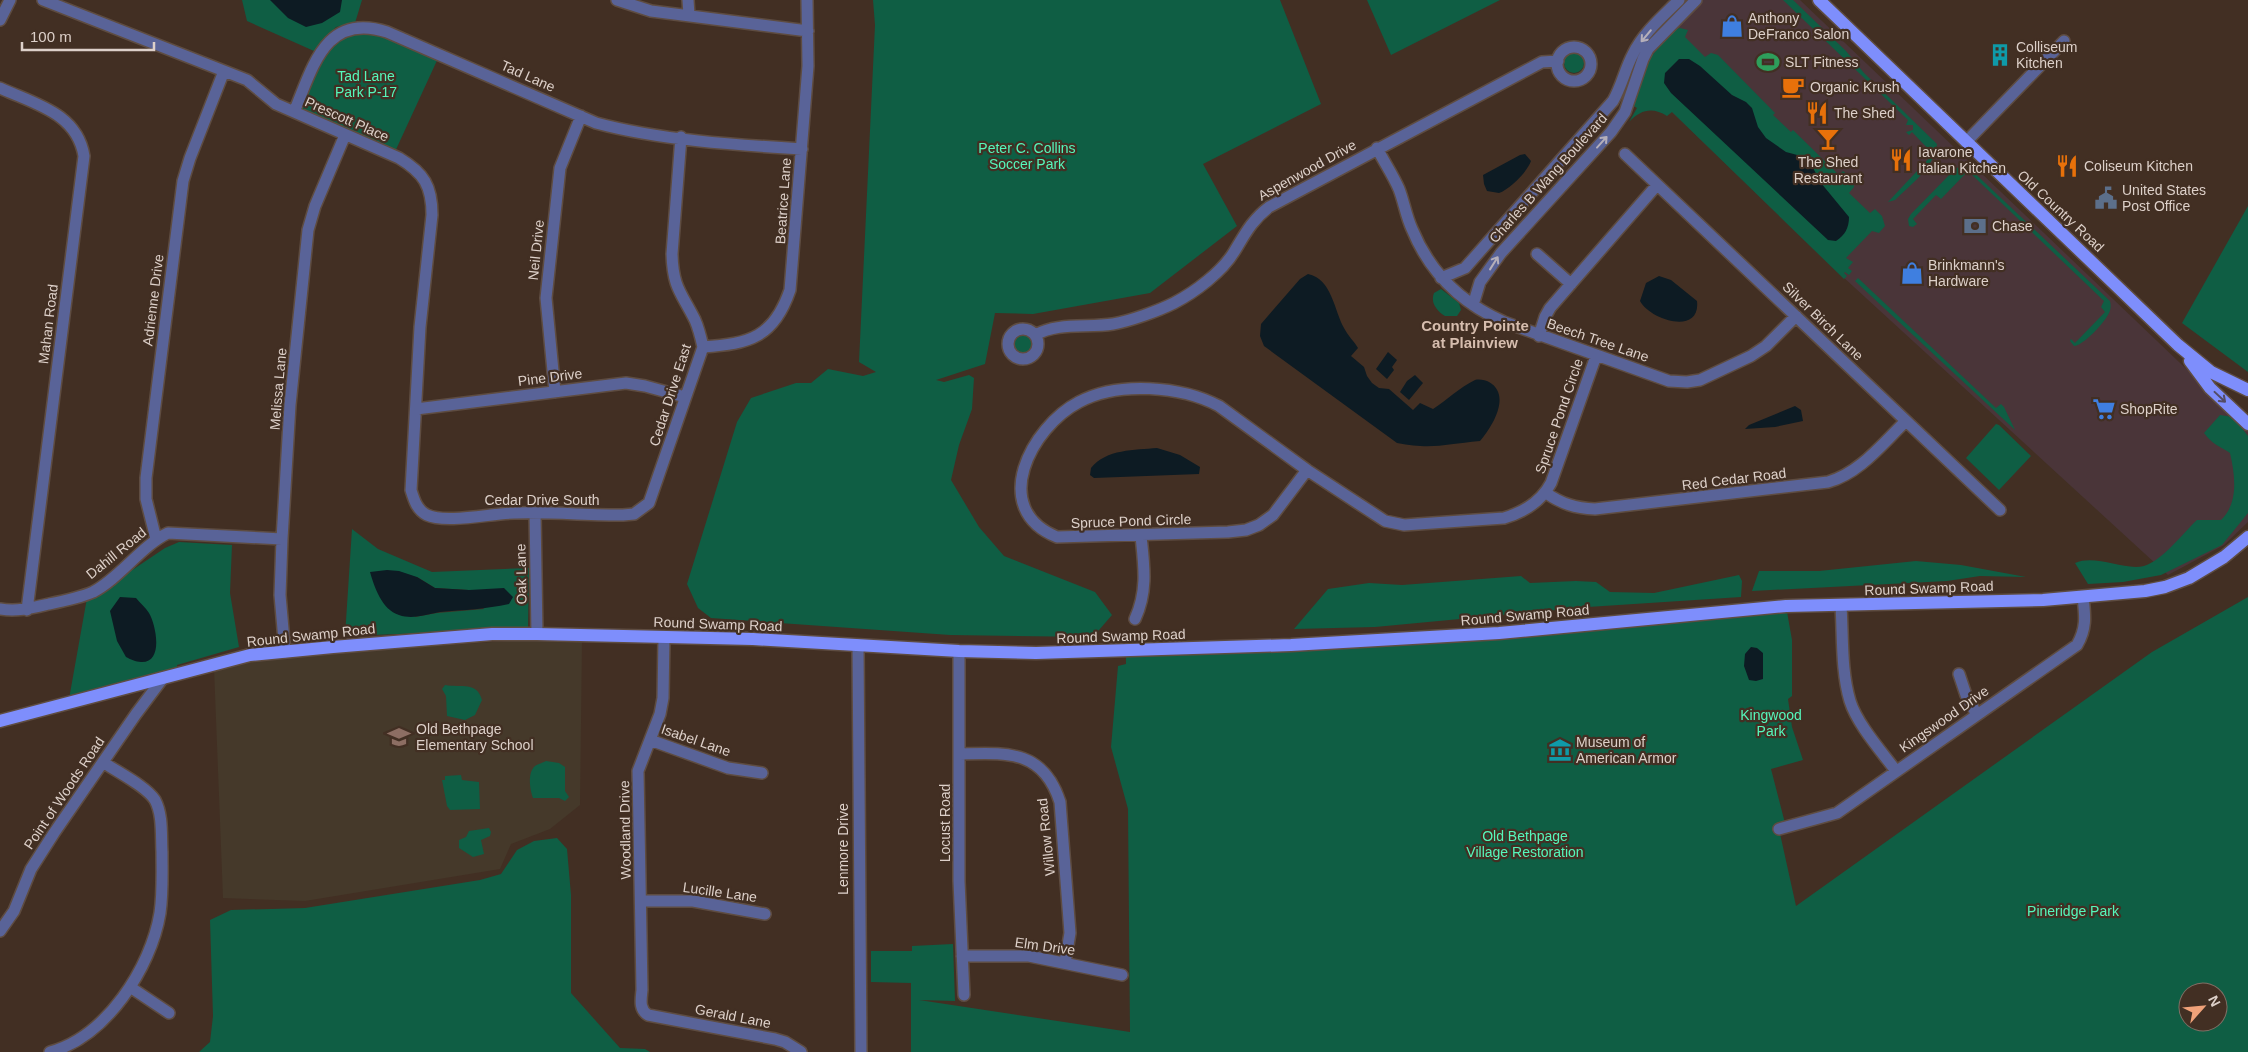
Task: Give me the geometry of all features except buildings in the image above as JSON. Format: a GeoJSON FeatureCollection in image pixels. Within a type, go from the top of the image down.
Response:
{"type":"FeatureCollection","features":[{"type":"Feature","properties":{"kind":"main road","name":"Old Country Road"},"geometry":{"type":"LineString","coordinates":[[1819,0],[2178,346],[2211,372],[2248,390]]}},
{"type":"Feature","properties":{"kind":"main road"},"geometry":{"type":"LineString","coordinates":[[2178,346],[2210,388],[2248,424]]}},
{"type":"Feature","properties":{"kind":"main road"},"geometry":{"type":"LineString","coordinates":[[2243,541],[2248,527]]}},
{"type":"Feature","properties":{"kind":"main road","name":"Round Swamp Road"},"geometry":{"type":"LineString","coordinates":[[0,721],[250,655],[492,634],[753,639],[960,651],[1095,652],[1292,646],[1499,633],[1786,606],[2043,600],[2145,591],[2177,584],[2208,567],[2243,541],[2248,533]]}},
{"type":"Feature","properties":{"kind":"street"},"geometry":{"type":"LineString","coordinates":[[0,20],[10,0]]}},
{"type":"Feature","properties":{"kind":"street","name":"Prescott Place"},"geometry":{"type":"LineString","coordinates":[[43,0],[247,80],[276,104],[411,165],[424,179],[432,197],[432,215],[420,328],[411,490],[418,507]]}},
{"type":"Feature","properties":{"kind":"street"},"geometry":{"type":"LineString","coordinates":[[617,0],[650,11],[808,31]]}},
{"type":"Feature","properties":{"kind":"street"},"geometry":{"type":"LineString","coordinates":[[688,0],[689,15]]}},
{"type":"Feature","properties":{"kind":"street","name":"Beatrice Lane"},"geometry":{"type":"LineString","coordinates":[[703,347],[740,344],[758,336],[770,326],[785,306],[792,274],[808,66],[807,0]]}},
{"type":"Feature","properties":{"kind":"street","name":"Charles B Wang Boulevard"},"geometry":{"type":"LineString","coordinates":[[1473,306],[1480,282],[1501,252],[1611,132],[1625,112],[1643,58],[1655,42],[1696,0]]}},
{"type":"Feature","properties":{"kind":"street"},"geometry":{"type":"LineString","coordinates":[[1673,2],[1681,16]]}},
{"type":"Feature","properties":{"kind":"street","name":"Charles B Wang Boulevard"},"geometry":{"type":"LineString","coordinates":[[1441,278],[1465,268],[1613,100],[1620,88],[1634,52],[1673,2]]}},
{"type":"Feature","properties":{"kind":"street","name":"Tad Lane"},"geometry":{"type":"LineString","coordinates":[[294,112],[314,64],[326,44],[337,34],[346,30],[367,27],[387,32],[596,123],[617,129],[802,149]]}},
{"type":"Feature","properties":{"kind":"street"},"geometry":{"type":"LineString","coordinates":[[1966,142],[2064,41]]}},
{"type":"Feature","properties":{"kind":"street","name":"Aspenwood Drive"},"geometry":{"type":"LineString","coordinates":[[1035,335],[1047,328],[1114,324],[1175,302],[1192,291],[1223,265],[1234,252],[1248,227],[1269,207],[1542,62],[1558,61]]}},
{"type":"Feature","properties":{"kind":"street","name":"Adrienne Drive"},"geometry":{"type":"LineString","coordinates":[[156,539],[146,498],[146,478],[183,181],[224,71]]}},
{"type":"Feature","properties":{"kind":"street","name":"Mahan Road"},"geometry":{"type":"LineString","coordinates":[[0,88],[64,119],[76,133],[82,144],[84,156],[27,610]]}},
{"type":"Feature","properties":{"kind":"street","name":"Neil Drive"},"geometry":{"type":"LineString","coordinates":[[555,392],[546,298],[560,168],[581,116]]}},
{"type":"Feature","properties":{"kind":"street","name":"Melissa Lane"},"geometry":{"type":"LineString","coordinates":[[284,652],[280,595],[282,539],[290,405],[308,230],[315,206],[346,136]]}},
{"type":"Feature","properties":{"kind":"street","name":"Cedar Drive East"},"geometry":{"type":"LineString","coordinates":[[639,512],[649,503],[654,495],[703,347],[696,322],[677,289],[672,274],[681,137]]}},
{"type":"Feature","properties":{"kind":"street","name":"Beech Tree Lane"},"geometry":{"type":"LineString","coordinates":[[1377,148],[1399,189],[1416,238],[1441,278],[1473,306],[1504,322],[1669,381],[1687,382],[1700,380],[1751,356],[1766,346],[1796,316]]}},
{"type":"Feature","properties":{"kind":"street","name":"Silver Birch Lane"},"geometry":{"type":"LineString","coordinates":[[1625,154],[2000,510]]}},
{"type":"Feature","properties":{"kind":"street"},"geometry":{"type":"LineString","coordinates":[[1540,336],[1545,316],[1550,308],[1657,185]]}},
{"type":"Feature","properties":{"kind":"street"},"geometry":{"type":"LineString","coordinates":[[1538,254],[1571,284]]}},
{"type":"Feature","properties":{"kind":"street","name":"Spruce Pond Circle"},"geometry":{"type":"LineString","coordinates":[[1307,470],[1273,515],[1259,525],[1228,532],[1057,537],[1044,532],[1032,523],[1025,512],[1021,498],[1021,481],[1033,445],[1044,428],[1061,413],[1080,401],[1116,390],[1173,390],[1190,394],[1219,406],[1307,470],[1385,521],[1404,525],[1504,518],[1518,514],[1546,493],[1561,459],[1596,356]]}},
{"type":"Feature","properties":{"kind":"street","name":"Pine Drive"},"geometry":{"type":"LineString","coordinates":[[416,408],[626,383],[646,386],[685,397]]}},
{"type":"Feature","properties":{"kind":"street","name":"Red Cedar Road"},"geometry":{"type":"LineString","coordinates":[[1546,493],[1560,502],[1577,508],[1595,509],[1828,482],[1843,478],[1854,472],[1906,420]]}},
{"type":"Feature","properties":{"kind":"street","name":"Cedar Drive South"},"geometry":{"type":"LineString","coordinates":[[418,507],[428,515],[443,518],[514,512],[624,515],[639,512]]}},
{"type":"Feature","properties":{"kind":"street","name":"Oak Lane"},"geometry":{"type":"LineString","coordinates":[[535,514],[537,634]]}},
{"type":"Feature","properties":{"kind":"street","name":"Dahill Road"},"geometry":{"type":"LineString","coordinates":[[0,609],[11,611],[27,610],[78,598],[95,591],[156,539],[168,533],[282,539]]}},
{"type":"Feature","properties":{"kind":"street"},"geometry":{"type":"LineString","coordinates":[[1135,619],[1142,604],[1145,584],[1142,536]]}},
{"type":"Feature","properties":{"kind":"street","name":"Kingswood Drive"},"geometry":{"type":"LineString","coordinates":[[1779,829],[1837,813],[2077,645],[2086,624],[2083,596]]}},
{"type":"Feature","properties":{"kind":"street"},"geometry":{"type":"LineString","coordinates":[[1842,606],[1846,677],[1850,702],[1858,718],[1896,771]]}},
{"type":"Feature","properties":{"kind":"street","name":"Woodland Drive"},"geometry":{"type":"LineString","coordinates":[[656,1017],[644,1012],[641,1003],[638,771],[660,714],[663,698],[664,637]]}},
{"type":"Feature","properties":{"kind":"street","name":"Lenmore Drive"},"geometry":{"type":"LineString","coordinates":[[858,645],[860,1052]]}},
{"type":"Feature","properties":{"kind":"street","name":"Locust Road"},"geometry":{"type":"LineString","coordinates":[[960,651],[959,881],[964,995]]}},
{"type":"Feature","properties":{"kind":"street"},"geometry":{"type":"LineString","coordinates":[[1959,674],[1966,695],[1977,714]]}},
{"type":"Feature","properties":{"kind":"street","name":"Point of Woods Road"},"geometry":{"type":"LineString","coordinates":[[0,931],[14,911],[31,869],[136,714],[163,678]]}},
{"type":"Feature","properties":{"kind":"street","name":"Isabel Lane"},"geometry":{"type":"LineString","coordinates":[[650,740],[728,768],[762,773]]}},
{"type":"Feature","properties":{"kind":"street","name":"Willow Road"},"geometry":{"type":"LineString","coordinates":[[960,754],[1008,754],[1025,758],[1037,765],[1052,782],[1060,802],[1070,933],[1065,962]]}},
{"type":"Feature","properties":{"kind":"street"},"geometry":{"type":"LineString","coordinates":[[50,1052],[75,1042],[91,1031],[108,1015],[130,987],[150,948],[160,913],[163,886],[160,815],[154,799],[148,792],[103,762]]}},
{"type":"Feature","properties":{"kind":"street","name":"Lucille Lane"},"geometry":{"type":"LineString","coordinates":[[641,901],[693,901],[765,914]]}},
{"type":"Feature","properties":{"kind":"street","name":"Elm Drive"},"geometry":{"type":"LineString","coordinates":[[962,956],[1015,955],[1065,962],[1122,975]]}},
{"type":"Feature","properties":{"kind":"street"},"geometry":{"type":"LineString","coordinates":[[130,987],[169,1013]]}},
{"type":"Feature","properties":{"kind":"street","name":"Gerald Lane"},"geometry":{"type":"LineString","coordinates":[[656,1017],[775,1039],[785,1042],[802,1052]]}},
{"type":"Feature","properties":{"kind":"shaded area"},"geometry":{"type":"Polygon","coordinates":[[[1703,0],[1800,0],[2246,426],[2248,430],[2248,522],[2224,545],[2168,575],[1842,276],[1670,110],[1634,107],[1645,67],[1653,53],[1703,0]]]}},
{"type":"Feature","properties":{"kind":"shaded area","name":"Old Bethpage Elementary School"},"geometry":{"type":"Polygon","coordinates":[[[534,639],[582,641],[580,805],[550,829],[511,844],[500,869],[305,901],[223,898],[214,668],[290,656],[534,639]]]}},
{"type":"Feature","properties":{"kind":"green space"},"geometry":{"type":"Polygon","coordinates":[[[242,0],[362,0],[355,23],[336,27],[314,51],[247,21],[242,0]]]}},
{"type":"Feature","properties":{"kind":"green space","name":"Peter C. Collins Soccer Park"},"geometry":{"type":"Polygon","coordinates":[[[873,0],[1280,0],[1321,104],[1203,164],[1237,226],[1150,293],[1033,314],[995,313],[985,364],[936,380],[944,382],[969,375],[974,378],[972,409],[959,445],[951,480],[979,527],[1004,556],[1095,592],[1112,615],[1093,637],[950,635],[711,618],[698,608],[687,584],[737,422],[751,398],[796,383],[811,383],[828,369],[863,376],[876,372],[859,362],[875,25],[873,0]]]}},
{"type":"Feature","properties":{"kind":"green space"},"geometry":{"type":"Polygon","coordinates":[[[1367,0],[1500,0],[1391,55],[1367,0]]]}},
{"type":"Feature","properties":{"kind":"green space"},"geometry":{"type":"Polygon","coordinates":[[[1783,0],[1793,0],[1937,144],[1932,160],[1927,168],[1895,200],[1888,202],[1933,154],[1912,132],[1909,135],[1906,132],[1913,130],[1913,125],[1906,125],[1908,120],[1783,0]]]}},
{"type":"Feature","properties":{"kind":"green space","name":"Tad Lane Park P-17"},"geometry":{"type":"Polygon","coordinates":[[[355,28],[440,54],[393,156],[294,112],[326,44],[355,28]]]}},
{"type":"Feature","properties":{"kind":"green space"},"geometry":{"type":"Polygon","coordinates":[[[1675,29],[1688,30],[1685,37],[1705,57],[1711,53],[1718,55],[1775,113],[1773,115],[1791,132],[1793,130],[1839,175],[1843,171],[1850,177],[1852,175],[1854,187],[1849,193],[1870,213],[1875,209],[1882,216],[1885,226],[1879,233],[1872,231],[1846,258],[1853,262],[1848,268],[1852,271],[1849,275],[1844,273],[1847,276],[1844,279],[1672,112],[1667,116],[1657,111],[1647,111],[1638,114],[1629,122],[1637,108],[1634,106],[1648,60],[1675,29]]]}},
{"type":"Feature","properties":{"kind":"green space"},"geometry":{"type":"Polygon","coordinates":[[[1570,53],[1578,53],[1584,59],[1584,67],[1578,73],[1570,73],[1564,67],[1564,59],[1570,53]]]}},
{"type":"Feature","properties":{"kind":"green space"},"geometry":{"type":"Polygon","coordinates":[[[1967,166],[2110,301],[2107,317],[2083,342],[2074,346],[2070,341],[2071,339],[2075,343],[2105,312],[2101,307],[2104,301],[1968,171],[1941,199],[1936,195],[1913,219],[1917,224],[1913,227],[1909,226],[1908,219],[1911,214],[1956,168],[1967,166]]]}},
{"type":"Feature","properties":{"kind":"green space"},"geometry":{"type":"Polygon","coordinates":[[[2248,206],[2248,372],[2182,323],[2248,206]]]}},
{"type":"Feature","properties":{"kind":"green space"},"geometry":{"type":"Polygon","coordinates":[[[1858,278],[1996,408],[2001,404],[2015,430],[1855,281],[1858,278]]]}},
{"type":"Feature","properties":{"kind":"green space"},"geometry":{"type":"Polygon","coordinates":[[[1441,289],[1459,303],[1461,310],[1457,316],[1445,316],[1435,306],[1433,300],[1434,293],[1441,289]]]}},
{"type":"Feature","properties":{"kind":"green space"},"geometry":{"type":"Polygon","coordinates":[[[1022,334],[1029,337],[1032,344],[1029,351],[1022,354],[1015,351],[1012,344],[1015,337],[1022,334]]]}},
{"type":"Feature","properties":{"kind":"green space"},"geometry":{"type":"Polygon","coordinates":[[[2220,415],[2233,417],[2248,436],[2248,513],[2222,545],[2161,575],[2123,582],[2088,584],[2075,563],[2092,560],[2136,567],[2144,566],[2165,553],[2197,520],[2221,520],[2227,513],[2231,505],[2234,488],[2230,453],[2213,442],[2204,433],[2220,415]]]}},
{"type":"Feature","properties":{"kind":"green space"},"geometry":{"type":"Polygon","coordinates":[[[1996,424],[2031,456],[1999,490],[1966,458],[1996,424]]]}},
{"type":"Feature","properties":{"kind":"green space"},"geometry":{"type":"Polygon","coordinates":[[[352,529],[378,549],[432,572],[529,568],[528,629],[345,636],[352,529]],[[417,577],[415,617],[484,609],[469,590],[435,588],[417,577]]]}},
{"type":"Feature","properties":{"kind":"green space"},"geometry":{"type":"Polygon","coordinates":[[[179,542],[232,545],[230,593],[239,647],[177,665],[177,670],[69,699],[87,598],[98,593],[165,548],[179,542]]]}},
{"type":"Feature","properties":{"kind":"green space"},"geometry":{"type":"Polygon","coordinates":[[[1916,561],[1961,565],[2026,577],[1980,576],[1947,581],[1752,591],[1759,571],[1819,571],[1916,561]]]}},
{"type":"Feature","properties":{"kind":"green space"},"geometry":{"type":"Polygon","coordinates":[[[1739,575],[1742,581],[1741,597],[1588,607],[1375,627],[1294,629],[1328,589],[1369,583],[1402,585],[1521,576],[1530,583],[1596,582],[1610,592],[1654,593],[1739,575]]]}},
{"type":"Feature","properties":{"kind":"green space","name":"Old Bethpage Village Restoration"},"geometry":{"type":"Polygon","coordinates":[[[2248,597],[2248,1052],[911,1052],[911,983],[871,982],[871,951],[912,951],[912,946],[953,944],[955,1001],[919,1000],[1130,1032],[1128,809],[1111,747],[1118,666],[1126,664],[1126,653],[1529,635],[1786,606],[1792,640],[1792,696],[1788,699],[1792,727],[1803,760],[1771,769],[1786,827],[1779,829],[1796,906],[2152,652],[2248,597]]]}},
{"type":"Feature","properties":{"kind":"green space"},"geometry":{"type":"Polygon","coordinates":[[[445,685],[468,686],[480,694],[482,700],[475,715],[465,720],[447,716],[446,696],[442,689],[445,685]]]}},
{"type":"Feature","properties":{"kind":"green space"},"geometry":{"type":"Polygon","coordinates":[[[546,761],[559,763],[565,767],[565,791],[569,797],[565,801],[559,798],[533,798],[530,786],[532,769],[546,761]]]}},
{"type":"Feature","properties":{"kind":"green space"},"geometry":{"type":"Polygon","coordinates":[[[461,775],[462,780],[479,782],[480,809],[450,810],[447,806],[442,780],[445,780],[445,776],[461,775]]]}},
{"type":"Feature","properties":{"kind":"green space"},"geometry":{"type":"Polygon","coordinates":[[[489,828],[490,836],[481,840],[484,854],[473,857],[459,848],[459,840],[466,837],[469,831],[489,828]]]}},
{"type":"Feature","properties":{"kind":"green space"},"geometry":{"type":"Polygon","coordinates":[[[557,838],[567,849],[571,895],[571,993],[620,1048],[645,1049],[650,1052],[199,1052],[210,1042],[213,1016],[210,920],[231,910],[305,908],[480,880],[501,874],[517,850],[534,841],[557,838]]]}},
{"type":"Feature","properties":{"kind":"water"},"geometry":{"type":"Polygon","coordinates":[[[270,0],[342,0],[340,12],[322,23],[306,27],[288,18],[270,0]]]}},
{"type":"Feature","properties":{"kind":"water"},"geometry":{"type":"Polygon","coordinates":[[[1679,59],[1689,59],[1700,66],[1732,95],[1746,102],[1752,108],[1758,127],[1766,138],[1786,152],[1801,156],[1812,166],[1821,183],[1849,217],[1847,228],[1839,239],[1836,241],[1828,240],[1671,93],[1664,83],[1665,73],[1679,59]]]}},
{"type":"Feature","properties":{"kind":"water"},"geometry":{"type":"Polygon","coordinates":[[[1525,154],[1531,161],[1518,180],[1499,193],[1487,191],[1483,175],[1525,154]]]}},
{"type":"Feature","properties":{"kind":"water"},"geometry":{"type":"Polygon","coordinates":[[[1308,274],[1322,282],[1331,296],[1347,334],[1358,348],[1351,356],[1364,367],[1372,383],[1379,388],[1389,389],[1413,410],[1420,403],[1433,409],[1475,380],[1489,382],[1496,388],[1499,395],[1498,411],[1490,428],[1480,441],[1439,446],[1397,443],[1264,346],[1260,336],[1261,324],[1300,279],[1308,274]]]}},
{"type":"Feature","properties":{"kind":"water"},"geometry":{"type":"Polygon","coordinates":[[[1659,276],[1671,280],[1697,301],[1696,312],[1691,318],[1683,321],[1663,319],[1645,308],[1640,301],[1646,283],[1659,276]]]}},
{"type":"Feature","properties":{"kind":"water"},"geometry":{"type":"Polygon","coordinates":[[[1388,352],[1397,360],[1392,367],[1394,370],[1387,379],[1376,369],[1388,352]]]}},
{"type":"Feature","properties":{"kind":"water"},"geometry":{"type":"Polygon","coordinates":[[[1415,375],[1423,383],[1409,400],[1400,392],[1407,381],[1415,375]]]}},
{"type":"Feature","properties":{"kind":"water"},"geometry":{"type":"Polygon","coordinates":[[[1795,406],[1801,410],[1803,421],[1775,427],[1745,429],[1749,425],[1795,406]]]}},
{"type":"Feature","properties":{"kind":"water"},"geometry":{"type":"Polygon","coordinates":[[[1157,448],[1180,455],[1200,467],[1199,474],[1094,478],[1090,475],[1091,468],[1105,457],[1130,450],[1157,448]]]}},
{"type":"Feature","properties":{"kind":"water"},"geometry":{"type":"Polygon","coordinates":[[[399,571],[417,577],[435,588],[469,590],[504,588],[513,597],[509,604],[500,606],[440,612],[415,617],[399,615],[383,603],[370,572],[399,571]]]}},
{"type":"Feature","properties":{"kind":"water"},"geometry":{"type":"Polygon","coordinates":[[[120,597],[136,598],[148,611],[152,619],[156,642],[153,656],[148,661],[139,662],[126,657],[117,641],[110,611],[120,597]]]}},
{"type":"Feature","properties":{"kind":"water"},"geometry":{"type":"Polygon","coordinates":[[[1751,647],[1757,648],[1763,653],[1763,679],[1756,681],[1749,680],[1744,666],[1745,654],[1751,647]]]}},
{"type":"Feature","properties":{"kind":"place","name":"Anthony DeFranco Salon"},"geometry":{"type":"Point","coordinates":[1732,26]}},
{"type":"Feature","properties":{"kind":"place","name":"Colliseum Kitchen"},"geometry":{"type":"Point","coordinates":[2000,55]}},
{"type":"Feature","properties":{"kind":"place","name":"SLT Fitness"},"geometry":{"type":"Point","coordinates":[1768,62]}},
{"type":"Feature","properties":{"kind":"place","name":"Organic Krush"},"geometry":{"type":"Point","coordinates":[1793,87]}},
{"type":"Feature","properties":{"kind":"place","name":"The Shed"},"geometry":{"type":"Point","coordinates":[1817,113]}},
{"type":"Feature","properties":{"kind":"place","name":"The Shed Restaurant"},"geometry":{"type":"Point","coordinates":[1828,139]}},
{"type":"Feature","properties":{"kind":"place","name":"Iavarone Italian Kitchen"},"geometry":{"type":"Point","coordinates":[1901,160]}},
{"type":"Feature","properties":{"kind":"place","name":"Coliseum Kitchen"},"geometry":{"type":"Point","coordinates":[2067,166]}},
{"type":"Feature","properties":{"kind":"place","name":"United States Post Office"},"geometry":{"type":"Point","coordinates":[2106,198]}},
{"type":"Feature","properties":{"kind":"place","name":"Chase"},"geometry":{"type":"Point","coordinates":[1975,226]}},
{"type":"Feature","properties":{"kind":"place","name":"Brinkmann's Hardware"},"geometry":{"type":"Point","coordinates":[1912,273]}},
{"type":"Feature","properties":{"kind":"place","name":"ShopRite"},"geometry":{"type":"Point","coordinates":[2104,409]}},
{"type":"Feature","properties":{"kind":"place","name":"Old Bethpage Elementary School"},"geometry":{"type":"Point","coordinates":[399,737]}},
{"type":"Feature","properties":{"kind":"place","name":"Museum of American Armor"},"geometry":{"type":"Point","coordinates":[1560,750]}},
{"type":"Feature","properties":{"kind":"district","name":"Country Pointe at Plainview"},"geometry":{"type":"Point","coordinates":[1475,334]}},
{"type":"Feature","properties":{"kind":"park label","name":"Kingwood Park"},"geometry":{"type":"Point","coordinates":[1771,724]}},
{"type":"Feature","properties":{"kind":"park label","name":"Pineridge Park"},"geometry":{"type":"Point","coordinates":[2073,911]}}]}
